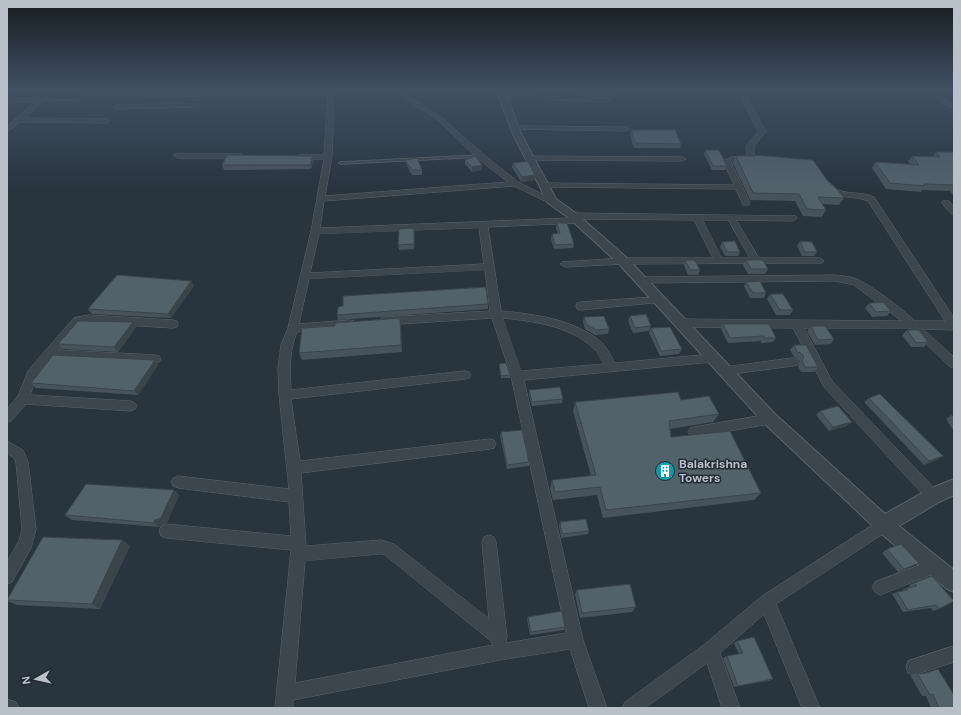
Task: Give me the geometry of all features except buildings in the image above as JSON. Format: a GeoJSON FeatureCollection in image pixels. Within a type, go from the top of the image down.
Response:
{"type":"FeatureCollection","features":[{"type":"Feature","properties":{"kind":"street"},"geometry":{"type":"LineString","coordinates":[[7,130],[16,122]]}},
{"type":"Feature","properties":{"kind":"street"},"geometry":{"type":"LineString","coordinates":[[103,130],[106,122]]}},
{"type":"Feature","properties":{"kind":"street"},"geometry":{"type":"LineString","coordinates":[[331,122],[328,157],[315,231],[293,328],[286,345],[284,357],[285,395],[294,468],[299,549],[285,700],[499,644],[575,640]]}},
{"type":"Feature","properties":{"kind":"street"},"geometry":{"type":"LineString","coordinates":[[443,122],[480,156],[515,184],[552,201],[575,218],[623,261],[770,419],[884,525],[954,582]]}},
{"type":"Feature","properties":{"kind":"street"},"geometry":{"type":"LineString","coordinates":[[513,122],[552,201]]}},
{"type":"Feature","properties":{"kind":"street"},"geometry":{"type":"LineString","coordinates":[[746,203],[727,161],[731,159],[755,158],[750,146],[762,132],[757,122]]}},
{"type":"Feature","properties":{"kind":"street"},"geometry":{"type":"LineString","coordinates":[[515,128],[626,129]]}},
{"type":"Feature","properties":{"kind":"street"},"geometry":{"type":"LineString","coordinates":[[178,156],[249,156]]}},
{"type":"Feature","properties":{"kind":"street"},"geometry":{"type":"LineString","coordinates":[[289,156],[328,157]]}},
{"type":"Feature","properties":{"kind":"street"},"geometry":{"type":"LineString","coordinates":[[530,158],[682,159]]}},
{"type":"Feature","properties":{"kind":"street"},"geometry":{"type":"LineString","coordinates":[[680,323],[912,324],[952,321],[871,199],[860,194],[837,192],[832,190],[823,178]]}},
{"type":"Feature","properties":{"kind":"street"},"geometry":{"type":"LineString","coordinates":[[321,199],[515,184]]}},
{"type":"Feature","properties":{"kind":"street"},"geometry":{"type":"LineString","coordinates":[[545,185],[738,187]]}},
{"type":"Feature","properties":{"kind":"street"},"geometry":{"type":"LineString","coordinates":[[946,203],[954,212]]}},
{"type":"Feature","properties":{"kind":"street"},"geometry":{"type":"LineString","coordinates":[[697,217],[719,261]]}},
{"type":"Feature","properties":{"kind":"street"},"geometry":{"type":"LineString","coordinates":[[315,231],[483,225],[575,218],[793,218]]}},
{"type":"Feature","properties":{"kind":"street"},"geometry":{"type":"LineString","coordinates":[[731,218],[756,261]]}},
{"type":"Feature","properties":{"kind":"street"},"geometry":{"type":"LineString","coordinates":[[483,225],[496,314],[517,376],[575,640],[598,708]]}},
{"type":"Feature","properties":{"kind":"street"},"geometry":{"type":"LineString","coordinates":[[565,264],[623,261],[819,261]]}},
{"type":"Feature","properties":{"kind":"street"},"geometry":{"type":"LineString","coordinates":[[304,276],[490,267]]}},
{"type":"Feature","properties":{"kind":"street"},"geometry":{"type":"LineString","coordinates":[[642,280],[843,279],[857,283],[912,324],[954,364]]}},
{"type":"Feature","properties":{"kind":"street"},"geometry":{"type":"LineString","coordinates":[[581,306],[658,300]]}},
{"type":"Feature","properties":{"kind":"street"},"geometry":{"type":"LineString","coordinates":[[293,328],[496,314],[531,317],[569,328],[585,336],[598,346],[612,367]]}},
{"type":"Feature","properties":{"kind":"street"},"geometry":{"type":"LineString","coordinates":[[7,417],[23,399],[32,374],[78,321],[89,319],[173,324]]}},
{"type":"Feature","properties":{"kind":"street"},"geometry":{"type":"LineString","coordinates":[[796,323],[828,384],[934,496]]}},
{"type":"Feature","properties":{"kind":"street"},"geometry":{"type":"LineString","coordinates":[[49,354],[155,359]]}},
{"type":"Feature","properties":{"kind":"street"},"geometry":{"type":"LineString","coordinates":[[517,376],[712,358]]}},
{"type":"Feature","properties":{"kind":"street"},"geometry":{"type":"LineString","coordinates":[[725,371],[793,362]]}},
{"type":"Feature","properties":{"kind":"street"},"geometry":{"type":"LineString","coordinates":[[285,395],[465,375]]}},
{"type":"Feature","properties":{"kind":"street"},"geometry":{"type":"LineString","coordinates":[[23,399],[131,406]]}},
{"type":"Feature","properties":{"kind":"street"},"geometry":{"type":"LineString","coordinates":[[694,432],[770,419]]}},
{"type":"Feature","properties":{"kind":"street"},"geometry":{"type":"LineString","coordinates":[[294,468],[490,444]]}},
{"type":"Feature","properties":{"kind":"street"},"geometry":{"type":"LineString","coordinates":[[7,446],[19,454],[22,462],[29,528],[26,543],[7,578]]}},
{"type":"Feature","properties":{"kind":"street"},"geometry":{"type":"LineString","coordinates":[[178,482],[296,496]]}},
{"type":"Feature","properties":{"kind":"street"},"geometry":{"type":"LineString","coordinates":[[631,708],[711,650],[766,601],[884,525],[934,496],[954,487]]}},
{"type":"Feature","properties":{"kind":"street"},"geometry":{"type":"LineString","coordinates":[[166,531],[299,549],[389,549],[499,644]]}},
{"type":"Feature","properties":{"kind":"street"},"geometry":{"type":"LineString","coordinates":[[489,542],[499,644]]}},
{"type":"Feature","properties":{"kind":"street"},"geometry":{"type":"LineString","coordinates":[[880,587],[936,566]]}},
{"type":"Feature","properties":{"kind":"street"},"geometry":{"type":"LineString","coordinates":[[766,601],[810,708]]}},
{"type":"Feature","properties":{"kind":"street"},"geometry":{"type":"LineString","coordinates":[[711,650],[731,708]]}},
{"type":"Feature","properties":{"kind":"street"},"geometry":{"type":"LineString","coordinates":[[914,667],[954,654]]}},
{"type":"Feature","properties":{"kind":"lane"},"geometry":{"type":"LineString","coordinates":[[341,163],[480,156]]}},
{"type":"Feature","properties":{"kind":"place","name":"Balakrishna Towers"},"geometry":{"type":"Point","coordinates":[665,471]}}]}
